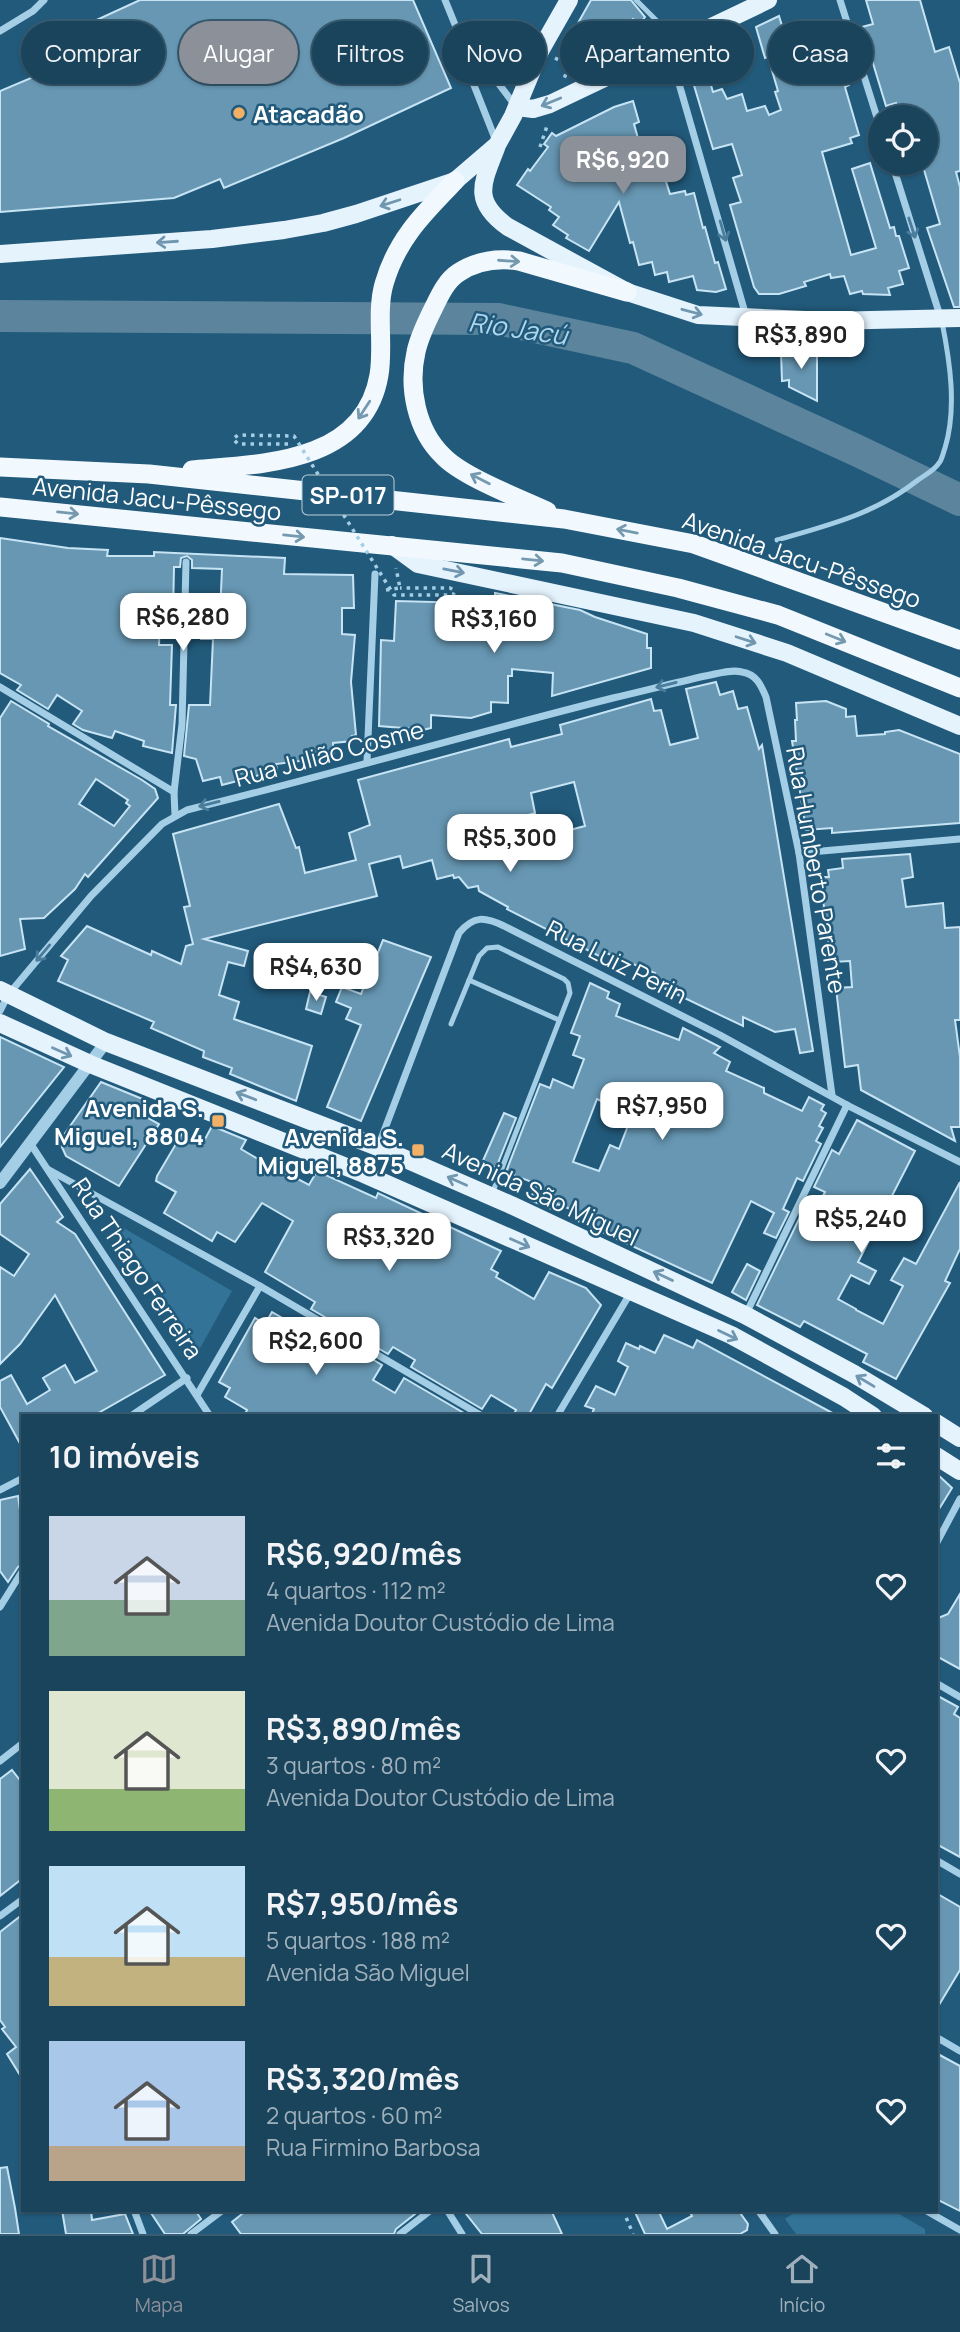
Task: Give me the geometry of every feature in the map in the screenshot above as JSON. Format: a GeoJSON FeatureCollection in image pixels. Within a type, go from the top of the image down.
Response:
{"type":"FeatureCollection","features":[{"type":"Feature","properties":{"kind":"highway"},"geometry":{"type":"LineString","coordinates":[[149,474],[282,461],[317,451],[351,427],[365,411],[379,375],[383,288],[402,239],[455,181]]}},
{"type":"Feature","properties":{"kind":"highway"},"geometry":{"type":"LineString","coordinates":[[564,519],[499,489],[443,457],[423,427],[416,408],[413,386],[415,351],[447,282],[457,273],[481,262],[506,259],[519,261],[627,292]]}},
{"type":"Feature","properties":{"kind":"highway","name":"Avenida Jacu-Pêssego"},"geometry":{"type":"LineString","coordinates":[[0,467],[149,474],[564,519],[694,544],[960,640]]}},
{"type":"Feature","properties":{"kind":"highway","name":"Avenida Jacu-Pêssego"},"geometry":{"type":"LineString","coordinates":[[1,512],[28,509],[562,563],[678,588],[778,615],[960,688]]}},
{"type":"Feature","properties":{"kind":"main road"},"geometry":{"type":"LineString","coordinates":[[546,40],[569,0]]}},
{"type":"Feature","properties":{"kind":"main road"},"geometry":{"type":"LineString","coordinates":[[725,21],[768,0]]}},
{"type":"Feature","properties":{"kind":"main road"},"geometry":{"type":"LineString","coordinates":[[526,84],[484,177],[483,193],[487,206],[495,218],[508,227],[627,292],[698,315],[827,321],[952,321]]}},
{"type":"Feature","properties":{"kind":"main road"},"geometry":{"type":"LineString","coordinates":[[517,107],[533,109],[550,104],[593,84]]}},
{"type":"Feature","properties":{"kind":"main road"},"geometry":{"type":"LineString","coordinates":[[0,254],[212,239],[323,223],[455,181],[497,145]]}},
{"type":"Feature","properties":{"kind":"main road"},"geometry":{"type":"LineString","coordinates":[[392,545],[418,564],[694,624],[747,640],[799,658],[960,726]]}},
{"type":"Feature","properties":{"kind":"main road","name":"Avenida São Miguel"},"geometry":{"type":"LineString","coordinates":[[4,992],[106,1042],[378,1147],[491,1196],[745,1315],[854,1374],[921,1414]]}},
{"type":"Feature","properties":{"kind":"main road"},"geometry":{"type":"LineString","coordinates":[[0,1023],[90,1064],[364,1174],[731,1335],[870,1414]]}},
{"type":"Feature","properties":{"kind":"main road"},"geometry":{"type":"LineString","coordinates":[[938,1424],[960,1438]]}},
{"type":"Feature","properties":{"kind":"main road"},"geometry":{"type":"LineString","coordinates":[[938,1457],[960,1471]]}},
{"type":"Feature","properties":{"kind":"street"},"geometry":{"type":"LineString","coordinates":[[0,31],[33,11],[44,0]]}},
{"type":"Feature","properties":{"kind":"street"},"geometry":{"type":"LineString","coordinates":[[445,0],[454,21]]}},
{"type":"Feature","properties":{"kind":"street"},"geometry":{"type":"LineString","coordinates":[[840,0],[873,105]]}},
{"type":"Feature","properties":{"kind":"street"},"geometry":{"type":"LineString","coordinates":[[473,84],[497,145]]}},
{"type":"Feature","properties":{"kind":"street"},"geometry":{"type":"LineString","coordinates":[[500,84],[517,107]]}},
{"type":"Feature","properties":{"kind":"street"},"geometry":{"type":"LineString","coordinates":[[684,84],[747,319]]}},
{"type":"Feature","properties":{"kind":"street"},"geometry":{"type":"LineString","coordinates":[[896,175],[952,321]]}},
{"type":"Feature","properties":{"kind":"street"},"geometry":{"type":"LineString","coordinates":[[174,815],[182,724],[187,562]]}},
{"type":"Feature","properties":{"kind":"street"},"geometry":{"type":"LineString","coordinates":[[367,761],[375,574]]}},
{"type":"Feature","properties":{"kind":"street","name":"Rua Julião Cosme"},"geometry":{"type":"LineString","coordinates":[[4,992],[91,896],[174,815],[302,782],[367,761],[732,671]]}},
{"type":"Feature","properties":{"kind":"street","name":"Rua Humberto Parente"},"geometry":{"type":"LineString","coordinates":[[732,671],[745,672],[759,681],[766,697],[799,853],[832,1096]]}},
{"type":"Feature","properties":{"kind":"street"},"geometry":{"type":"LineString","coordinates":[[0,687],[174,792]]}},
{"type":"Feature","properties":{"kind":"street"},"geometry":{"type":"LineString","coordinates":[[799,853],[960,839]]}},
{"type":"Feature","properties":{"kind":"street","name":"Rua Luiz Perin"},"geometry":{"type":"LineString","coordinates":[[378,1147],[459,933],[467,923],[482,919],[504,926],[672,1010],[960,1162]]}},
{"type":"Feature","properties":{"kind":"street"},"geometry":{"type":"LineString","coordinates":[[0,1011],[4,992]]}},
{"type":"Feature","properties":{"kind":"street"},"geometry":{"type":"LineString","coordinates":[[0,1182],[106,1042]]}},
{"type":"Feature","properties":{"kind":"street"},"geometry":{"type":"LineString","coordinates":[[745,1315],[848,1105]]}},
{"type":"Feature","properties":{"kind":"street","name":"Rua Thiago Ferreira"},"geometry":{"type":"LineString","coordinates":[[30,1143],[210,1414]]}},
{"type":"Feature","properties":{"kind":"street"},"geometry":{"type":"LineString","coordinates":[[49,1170],[260,1286],[479,1414]]}},
{"type":"Feature","properties":{"kind":"street"},"geometry":{"type":"LineString","coordinates":[[197,1395],[260,1286]]}},
{"type":"Feature","properties":{"kind":"street"},"geometry":{"type":"LineString","coordinates":[[557,1414],[632,1292]]}},
{"type":"Feature","properties":{"kind":"street"},"geometry":{"type":"LineString","coordinates":[[134,1414],[187,1378]]}},
{"type":"Feature","properties":{"kind":"street"},"geometry":{"type":"LineString","coordinates":[[0,1490],[21,1479]]}},
{"type":"Feature","properties":{"kind":"street"},"geometry":{"type":"LineString","coordinates":[[938,1540],[960,1499]]}},
{"type":"Feature","properties":{"kind":"street"},"geometry":{"type":"LineString","coordinates":[[0,1607],[21,1573]]}},
{"type":"Feature","properties":{"kind":"street"},"geometry":{"type":"LineString","coordinates":[[938,1684],[960,1697]]}},
{"type":"Feature","properties":{"kind":"street"},"geometry":{"type":"LineString","coordinates":[[0,1761],[21,1745]]}},
{"type":"Feature","properties":{"kind":"street"},"geometry":{"type":"LineString","coordinates":[[938,1861],[960,1874]]}},
{"type":"Feature","properties":{"kind":"street"},"geometry":{"type":"LineString","coordinates":[[0,1916],[21,1900]]}},
{"type":"Feature","properties":{"kind":"street"},"geometry":{"type":"LineString","coordinates":[[938,2038],[960,2051]]}},
{"type":"Feature","properties":{"kind":"street"},"geometry":{"type":"LineString","coordinates":[[135,2212],[142,2234]]}},
{"type":"Feature","properties":{"kind":"street"},"geometry":{"type":"LineString","coordinates":[[191,2234],[220,2212]]}},
{"type":"Feature","properties":{"kind":"street"},"geometry":{"type":"LineString","coordinates":[[400,2234],[428,2212]]}},
{"type":"Feature","properties":{"kind":"street"},"geometry":{"type":"LineString","coordinates":[[448,2212],[462,2234]]}},
{"type":"Feature","properties":{"kind":"street"},"geometry":{"type":"LineString","coordinates":[[759,2212],[773,2233]]}},
{"type":"Feature","properties":{"kind":"street"},"geometry":{"type":"LineString","coordinates":[[928,2212],[959,2232]]}},
{"type":"Feature","properties":{"kind":"lane"},"geometry":{"type":"LineString","coordinates":[[636,0],[653,21]]}},
{"type":"Feature","properties":{"kind":"lane"},"geometry":{"type":"LineString","coordinates":[[777,540],[848,519],[897,496],[940,463],[947,440],[951,395],[952,321]]}},
{"type":"Feature","properties":{"kind":"lane"},"geometry":{"type":"LineString","coordinates":[[451,1024],[483,952],[492,947],[498,947],[568,983],[570,993],[491,1196]]}},
{"type":"Feature","properties":{"kind":"lane"},"geometry":{"type":"LineString","coordinates":[[469,980],[559,1020]]}},
{"type":"Feature","properties":{"kind":"path"},"geometry":{"type":"LineString","coordinates":[[288,444],[238,444],[233,439],[238,435],[294,436],[394,595],[453,595],[455,591],[450,588],[400,588],[374,591]]}},
{"type":"Feature","properties":{"kind":"path"},"geometry":{"type":"LineString","coordinates":[[392,545],[400,588]]}},
{"type":"Feature","properties":{"kind":"path"},"geometry":{"type":"LineString","coordinates":[[624,2212],[633,2234]]}},
{"type":"Feature","properties":{"kind":"shaded area"},"geometry":{"type":"Polygon","coordinates":[[[115,1223],[232,1291],[199,1350],[117,1226],[115,1223]]]}},
{"type":"Feature","properties":{"kind":"shaded area"},"geometry":{"type":"Polygon","coordinates":[[[795,2212],[895,2212],[925,2229],[925,2234],[796,2234],[785,2219],[795,2212]]]}},
{"type":"Feature","properties":{"kind":"building","name":"Atacadão"},"geometry":{"type":"Polygon","coordinates":[[[140,0],[413,0],[422,21],[312,21],[312,84],[428,84],[428,35],[442,67],[442,84],[449,84],[451,88],[344,138],[224,188],[220,179],[174,198],[0,212],[0,91],[21,82],[165,84],[165,21],[94,21],[140,0]]]}},
{"type":"Feature","properties":{"kind":"building"},"geometry":{"type":"Polygon","coordinates":[[[591,0],[631,0],[645,17],[642,21],[579,21],[591,0]]]}},
{"type":"Feature","properties":{"kind":"building"},"geometry":{"type":"Polygon","coordinates":[[[866,0],[920,0],[935,52],[949,47],[960,83],[960,171],[956,172],[960,187],[960,307],[954,307],[927,228],[940,224],[926,175],[938,175],[938,105],[886,105],[873,63],[872,21],[866,0]]]}},
{"type":"Feature","properties":{"kind":"building"},"geometry":{"type":"Polygon","coordinates":[[[768,21],[768,57],[765,58],[756,27],[768,21]]]}},
{"type":"Feature","properties":{"kind":"building"},"geometry":{"type":"Polygon","coordinates":[[[694,84],[711,84],[713,92],[722,89],[727,99],[742,94],[747,111],[765,106],[769,115],[781,110],[775,92],[778,91],[776,84],[849,84],[845,87],[859,135],[850,138],[852,143],[822,152],[851,255],[876,248],[852,169],[868,164],[868,175],[874,175],[890,228],[894,227],[896,236],[899,236],[909,268],[899,271],[903,284],[888,288],[890,295],[863,294],[862,291],[850,294],[844,276],[831,278],[830,274],[804,282],[806,286],[779,294],[759,294],[754,287],[730,205],[741,202],[733,178],[742,175],[732,144],[713,149],[694,84]]]}},
{"type":"Feature","properties":{"kind":"building"},"geometry":{"type":"Polygon","coordinates":[[[633,101],[639,122],[634,124],[641,149],[663,142],[671,167],[662,169],[670,194],[685,191],[686,195],[694,193],[703,228],[705,227],[726,289],[716,292],[697,290],[693,276],[669,282],[667,272],[655,275],[652,262],[639,265],[619,202],[589,251],[566,238],[568,235],[553,225],[559,217],[549,210],[551,207],[517,185],[548,147],[544,144],[552,133],[556,136],[614,107],[633,101]]]}},
{"type":"Feature","properties":{"kind":"building"},"geometry":{"type":"Polygon","coordinates":[[[817,350],[817,401],[789,387],[789,380],[782,381],[781,352],[817,350]]]}},
{"type":"Feature","properties":{"kind":"building"},"geometry":{"type":"Polygon","coordinates":[[[0,538],[68,548],[108,550],[107,556],[154,556],[154,552],[285,558],[284,574],[353,575],[354,608],[342,608],[342,634],[355,635],[351,682],[356,735],[352,736],[353,741],[333,743],[334,754],[276,764],[277,770],[245,779],[222,785],[220,777],[203,781],[196,759],[184,756],[189,705],[210,705],[213,639],[201,639],[201,613],[220,613],[222,569],[192,568],[192,560],[187,556],[181,558],[180,567],[174,567],[173,615],[160,618],[159,645],[172,645],[170,705],[176,705],[172,753],[143,746],[144,741],[115,731],[112,738],[83,730],[73,724],[82,711],[57,695],[48,709],[17,690],[21,685],[0,673],[0,538]]]}},
{"type":"Feature","properties":{"kind":"building"},"geometry":{"type":"Polygon","coordinates":[[[495,593],[580,610],[647,634],[647,648],[651,648],[651,668],[552,696],[553,673],[512,669],[512,676],[508,676],[508,703],[491,702],[491,712],[471,718],[431,715],[431,728],[415,732],[415,729],[379,726],[381,640],[394,641],[396,601],[472,603],[472,596],[495,597],[495,593]]]}},
{"type":"Feature","properties":{"kind":"building"},"geometry":{"type":"Polygon","coordinates":[[[716,682],[720,695],[733,691],[738,709],[747,707],[759,749],[762,745],[813,1051],[800,1053],[795,1029],[775,1032],[743,1017],[743,1026],[651,982],[655,973],[604,952],[601,957],[507,909],[508,907],[479,891],[478,886],[468,888],[459,877],[454,878],[453,875],[437,879],[432,860],[403,868],[400,856],[369,864],[377,896],[204,939],[248,951],[244,966],[228,962],[219,995],[239,1002],[234,1019],[312,1046],[296,1101],[230,1074],[232,1068],[203,1057],[204,1051],[151,1028],[154,1022],[58,981],[68,960],[61,956],[87,926],[151,955],[152,951],[181,964],[186,946],[193,944],[184,907],[190,906],[173,834],[279,804],[296,848],[299,847],[305,873],[356,860],[349,833],[370,825],[358,780],[509,739],[511,747],[562,734],[560,725],[651,699],[654,711],[661,710],[670,745],[698,738],[686,689],[716,682]],[[574,782],[531,793],[535,813],[461,836],[466,855],[534,839],[539,858],[551,859],[568,855],[562,832],[585,826],[574,782]]]}},
{"type":"Feature","properties":{"kind":"building"},"geometry":{"type":"Polygon","coordinates":[[[11,701],[49,724],[48,726],[142,780],[155,789],[158,798],[88,877],[85,874],[75,889],[44,918],[20,919],[25,949],[0,956],[0,718],[11,701]],[[96,779],[79,804],[114,826],[130,806],[126,803],[128,800],[96,779]]]}},
{"type":"Feature","properties":{"kind":"building"},"geometry":{"type":"Polygon","coordinates":[[[826,701],[846,709],[846,717],[855,716],[857,736],[899,730],[960,754],[960,823],[832,833],[832,828],[806,830],[792,741],[796,741],[796,703],[826,701]]]}},
{"type":"Feature","properties":{"kind":"building"},"geometry":{"type":"Polygon","coordinates":[[[910,854],[913,877],[902,879],[906,907],[943,903],[945,928],[960,927],[960,1020],[955,1020],[960,1057],[960,1127],[951,1127],[955,1141],[861,1090],[858,1065],[845,1067],[836,988],[852,987],[850,961],[833,962],[821,909],[824,908],[821,877],[829,877],[828,870],[843,868],[842,859],[910,854]]]}},
{"type":"Feature","properties":{"kind":"building"},"geometry":{"type":"Polygon","coordinates":[[[383,940],[431,957],[361,1121],[327,1107],[361,1025],[346,1019],[351,1008],[336,1002],[342,987],[361,994],[383,940]]]}},
{"type":"Feature","properties":{"kind":"building"},"geometry":{"type":"Polygon","coordinates":[[[590,983],[609,992],[607,998],[620,1004],[616,1016],[679,1040],[683,1028],[720,1047],[714,1053],[730,1062],[726,1071],[764,1088],[764,1093],[802,1111],[809,1097],[824,1105],[821,1110],[826,1113],[819,1126],[823,1128],[816,1141],[821,1144],[803,1181],[797,1178],[783,1209],[789,1212],[776,1238],[764,1233],[774,1213],[751,1201],[712,1283],[578,1221],[581,1213],[557,1204],[554,1210],[530,1200],[537,1184],[506,1172],[540,1084],[550,1088],[553,1079],[573,1088],[584,1059],[573,1055],[580,1036],[571,1033],[590,983]],[[597,1099],[573,1162],[599,1171],[610,1145],[619,1149],[632,1115],[597,1099]]]}},
{"type":"Feature","properties":{"kind":"building"},"geometry":{"type":"Polygon","coordinates":[[[310,992],[326,997],[321,1014],[306,1009],[310,992]]]}},
{"type":"Feature","properties":{"kind":"building"},"geometry":{"type":"Polygon","coordinates":[[[0,1037],[64,1067],[0,1147],[0,1037]]]}},
{"type":"Feature","properties":{"kind":"building"},"geometry":{"type":"Polygon","coordinates":[[[101,1082],[145,1100],[137,1112],[159,1124],[119,1186],[66,1156],[61,1145],[61,1139],[101,1082]]]}},
{"type":"Feature","properties":{"kind":"building"},"geometry":{"type":"Polygon","coordinates":[[[504,1113],[516,1118],[496,1168],[482,1163],[504,1113]]]}},
{"type":"Feature","properties":{"kind":"building"},"geometry":{"type":"Polygon","coordinates":[[[857,1120],[915,1151],[858,1262],[876,1271],[869,1284],[851,1275],[838,1299],[856,1310],[883,1324],[903,1286],[891,1280],[904,1258],[916,1264],[960,1182],[960,1249],[945,1281],[950,1283],[896,1379],[863,1362],[867,1354],[804,1321],[800,1327],[757,1305],[800,1217],[810,1221],[825,1192],[814,1187],[832,1150],[839,1154],[857,1120]]]}},
{"type":"Feature","properties":{"kind":"building"},"geometry":{"type":"Polygon","coordinates":[[[212,1126],[246,1140],[241,1149],[309,1185],[317,1171],[376,1198],[378,1193],[501,1251],[491,1269],[498,1273],[496,1277],[534,1299],[549,1272],[586,1288],[601,1305],[552,1388],[546,1384],[529,1414],[514,1414],[516,1410],[491,1395],[482,1409],[411,1367],[415,1360],[393,1347],[388,1354],[311,1309],[315,1302],[265,1272],[293,1221],[262,1203],[235,1242],[217,1232],[212,1241],[164,1213],[176,1192],[156,1181],[157,1176],[183,1132],[203,1143],[212,1126]]]}},
{"type":"Feature","properties":{"kind":"building"},"geometry":{"type":"Polygon","coordinates":[[[30,1169],[63,1217],[57,1222],[75,1234],[165,1375],[97,1414],[21,1414],[21,1445],[0,1407],[0,1381],[11,1375],[27,1404],[50,1390],[43,1378],[65,1365],[75,1383],[97,1371],[55,1295],[20,1344],[0,1364],[0,1267],[14,1276],[29,1254],[0,1234],[0,1204],[30,1169]]]}},
{"type":"Feature","properties":{"kind":"building"},"geometry":{"type":"Polygon","coordinates":[[[747,1264],[760,1271],[746,1300],[732,1292],[747,1264]]]}},
{"type":"Feature","properties":{"kind":"building"},"geometry":{"type":"Polygon","coordinates":[[[272,1312],[300,1328],[305,1319],[382,1365],[373,1380],[395,1393],[404,1378],[466,1414],[245,1414],[247,1410],[225,1397],[230,1388],[219,1382],[255,1318],[265,1324],[272,1312]]]}},
{"type":"Feature","properties":{"kind":"building"},"geometry":{"type":"Polygon","coordinates":[[[664,1335],[693,1348],[697,1340],[834,1414],[592,1414],[594,1409],[585,1406],[596,1386],[615,1395],[628,1367],[618,1361],[626,1343],[655,1353],[664,1335]]]}},
{"type":"Feature","properties":{"kind":"building"},"geometry":{"type":"Polygon","coordinates":[[[938,1475],[952,1488],[938,1511],[938,1475]]]}},
{"type":"Feature","properties":{"kind":"building"},"geometry":{"type":"Polygon","coordinates":[[[18,1496],[21,1510],[21,1565],[8,1582],[0,1571],[0,1500],[18,1496]]]}},
{"type":"Feature","properties":{"kind":"building"},"geometry":{"type":"Polygon","coordinates":[[[960,1594],[960,1669],[938,1657],[938,1618],[948,1614],[960,1594]]]}},
{"type":"Feature","properties":{"kind":"building"},"geometry":{"type":"Polygon","coordinates":[[[938,1696],[958,1707],[954,1714],[960,1718],[960,1857],[938,1845],[938,1696]]]}},
{"type":"Feature","properties":{"kind":"building"},"geometry":{"type":"Polygon","coordinates":[[[12,1770],[21,1781],[21,1880],[0,1896],[0,1779],[12,1770]]]}},
{"type":"Feature","properties":{"kind":"building"},"geometry":{"type":"Polygon","coordinates":[[[938,1894],[960,1907],[960,1970],[938,2007],[938,1894]]]}},
{"type":"Feature","properties":{"kind":"building"},"geometry":{"type":"Polygon","coordinates":[[[21,1916],[21,2077],[7,2054],[16,2047],[2,2029],[5,2027],[0,2020],[0,1932],[21,1916]]]}},
{"type":"Feature","properties":{"kind":"building"},"geometry":{"type":"Polygon","coordinates":[[[938,2054],[960,2066],[960,2211],[938,2200],[938,2054]]]}},
{"type":"Feature","properties":{"kind":"building"},"geometry":{"type":"Polygon","coordinates":[[[7,2167],[19,2234],[0,2234],[0,2168],[7,2167]]]}},
{"type":"Feature","properties":{"kind":"building"},"geometry":{"type":"Polygon","coordinates":[[[62,2212],[91,2212],[92,2220],[125,2214],[133,2234],[66,2234],[62,2212]]]}},
{"type":"Feature","properties":{"kind":"building"},"geometry":{"type":"Polygon","coordinates":[[[150,2212],[196,2212],[201,2219],[183,2234],[165,2234],[150,2212]]]}},
{"type":"Feature","properties":{"kind":"building"},"geometry":{"type":"Polygon","coordinates":[[[244,2212],[415,2214],[396,2229],[394,2234],[241,2234],[232,2222],[244,2212]]]}},
{"type":"Feature","properties":{"kind":"building"},"geometry":{"type":"Polygon","coordinates":[[[465,2212],[552,2212],[562,2234],[482,2234],[465,2212]]]}},
{"type":"Feature","properties":{"kind":"building"},"geometry":{"type":"Polygon","coordinates":[[[635,2212],[659,2212],[667,2229],[692,2216],[690,2212],[739,2212],[748,2224],[747,2230],[740,2234],[645,2234],[635,2212]]]}},
{"type":"Feature","properties":{"kind":"waterway","name":"Rio Jacú"},"geometry":{"type":"LineString","coordinates":[[0,316],[498,319],[633,348],[960,500]]}},
{"type":"Feature","properties":{"kind":"place","name":"Atacadão"},"geometry":{"type":"Point","coordinates":[239,113]}},
{"type":"Feature","properties":{"kind":"place","name":"Avenida S. Miguel, 8804"},"geometry":{"type":"Point","coordinates":[218,1121]}},
{"type":"Feature","properties":{"kind":"place","name":"Avenida S. Miguel, 8875"},"geometry":{"type":"Point","coordinates":[418,1150]}}]}
